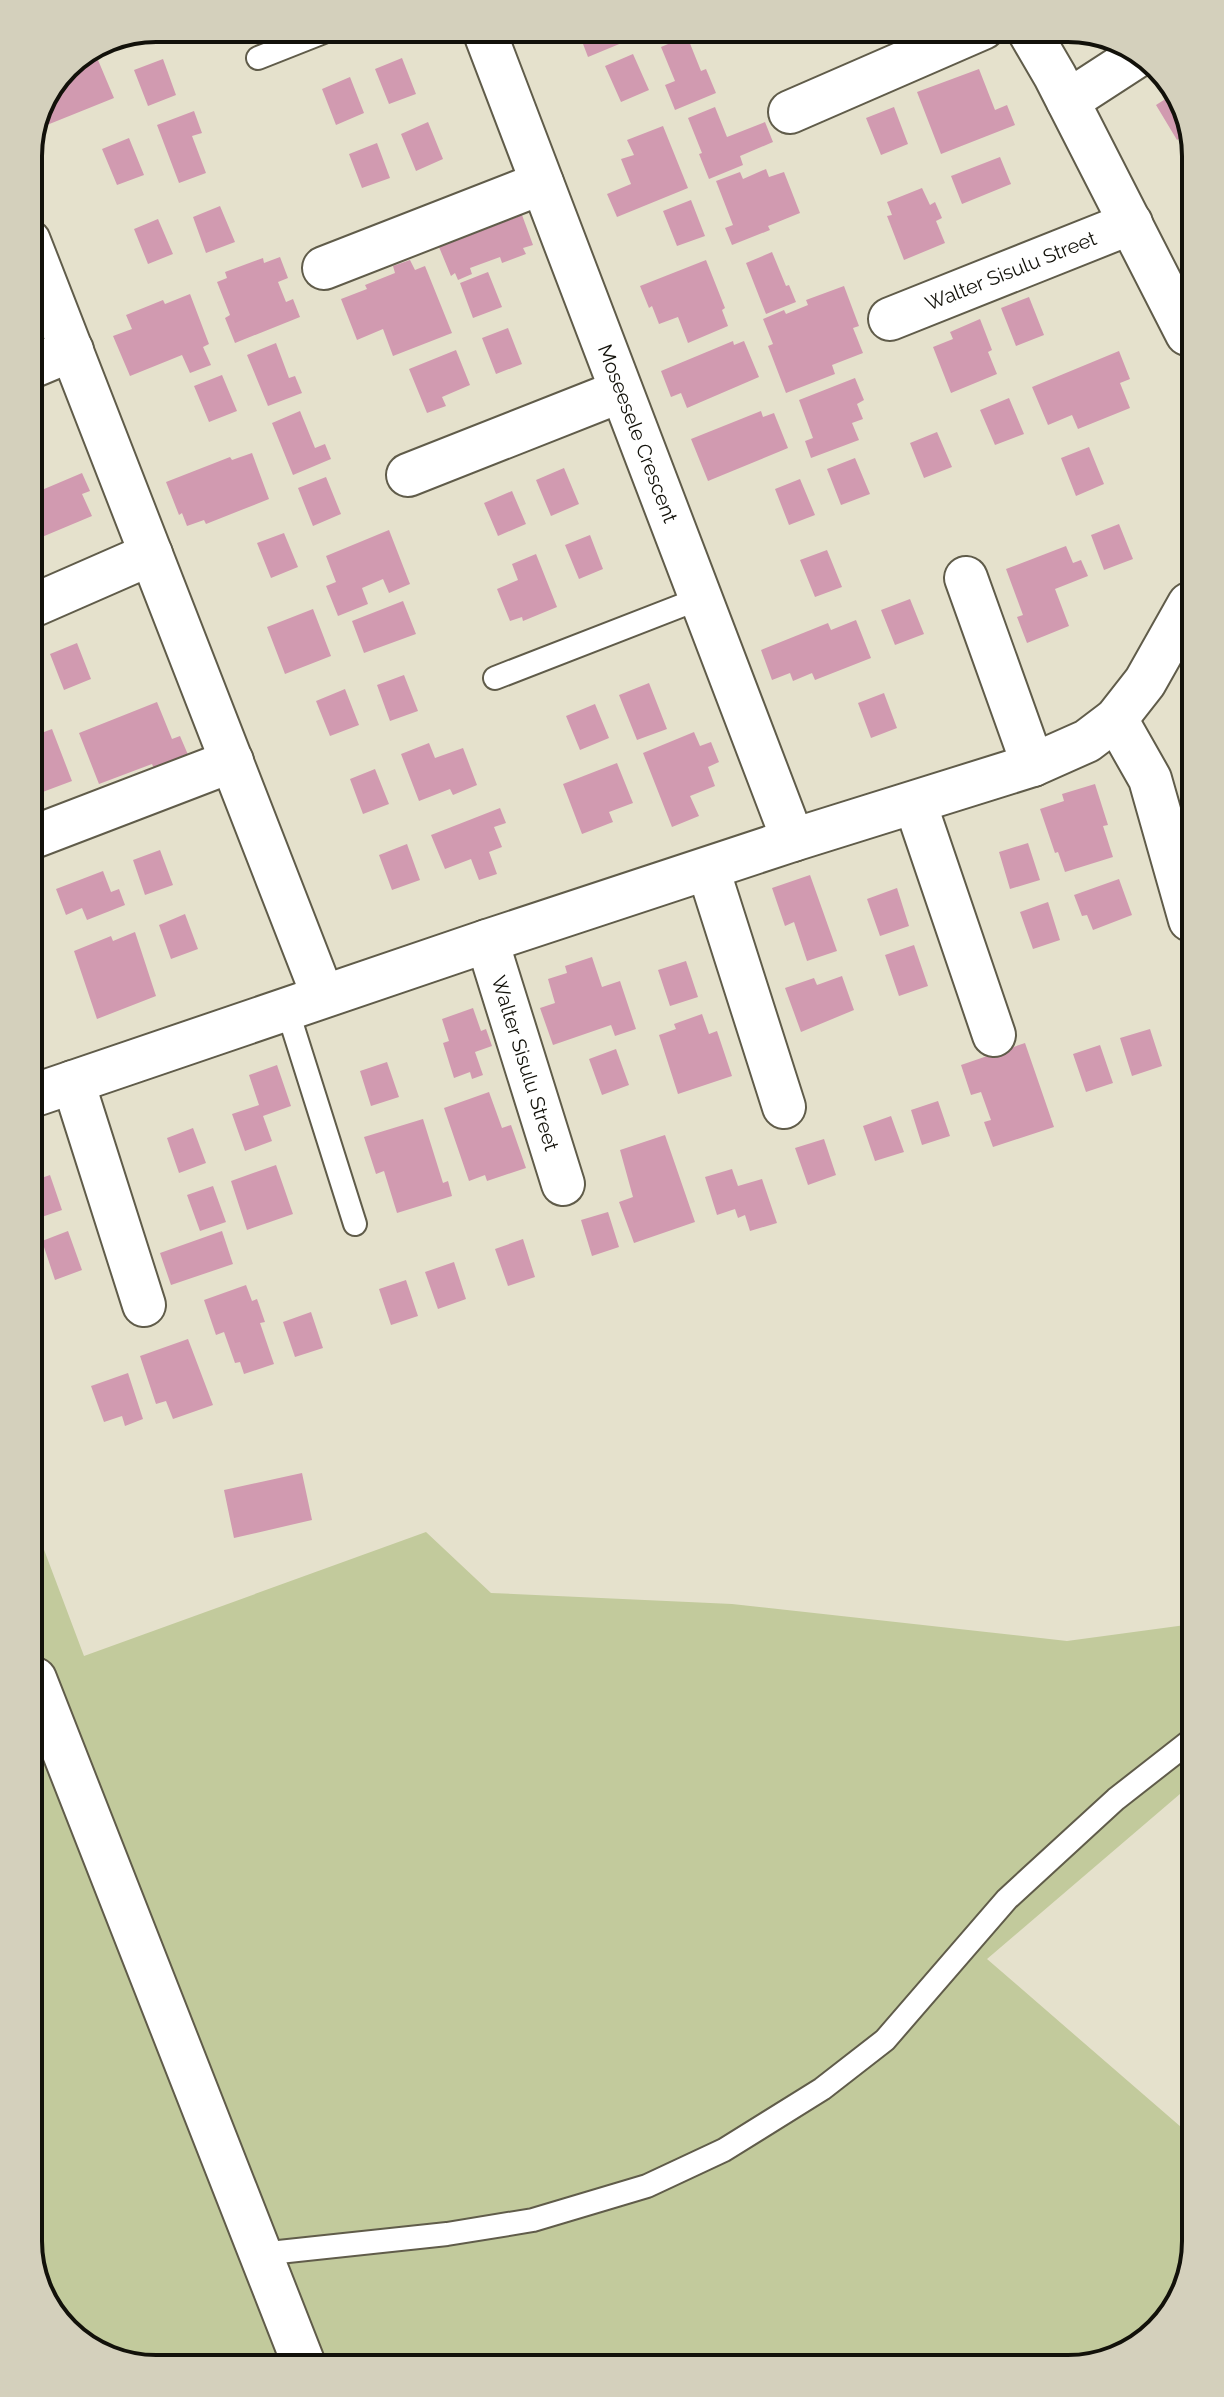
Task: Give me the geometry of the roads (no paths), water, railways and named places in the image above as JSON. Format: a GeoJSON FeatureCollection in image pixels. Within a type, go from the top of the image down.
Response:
{"type":"FeatureCollection","features":[{"type":"Feature","properties":{"kind":"street","name":"Moseesele Crescent"},"geometry":{"type":"LineString","coordinates":[[488,42],[793,840]]}},
{"type":"Feature","properties":{"kind":"street"},"geometry":{"type":"LineString","coordinates":[[790,112],[951,42]]}},
{"type":"Feature","properties":{"kind":"street"},"geometry":{"type":"LineString","coordinates":[[1035,42],[1131,223],[1177,284],[1182,309]]}},
{"type":"Feature","properties":{"kind":"street"},"geometry":{"type":"LineString","coordinates":[[1068,101],[1130,61]]}},
{"type":"Feature","properties":{"kind":"street"},"geometry":{"type":"LineString","coordinates":[[324,268],[542,183]]}},
{"type":"Feature","properties":{"kind":"street","name":"Walter Sisulu Street"},"geometry":{"type":"LineString","coordinates":[[890,319],[1131,223]]}},
{"type":"Feature","properties":{"kind":"street"},"geometry":{"type":"LineString","coordinates":[[42,274],[232,761],[305,1002]]}},
{"type":"Feature","properties":{"kind":"street"},"geometry":{"type":"LineString","coordinates":[[42,363],[72,350]]}},
{"type":"Feature","properties":{"kind":"street"},"geometry":{"type":"LineString","coordinates":[[408,475],[621,391]]}},
{"type":"Feature","properties":{"kind":"street"},"geometry":{"type":"LineString","coordinates":[[42,602],[151,554]]}},
{"type":"Feature","properties":{"kind":"street"},"geometry":{"type":"LineString","coordinates":[[966,578],[1033,765]]}},
{"type":"Feature","properties":{"kind":"street"},"geometry":{"type":"LineString","coordinates":[[42,1093],[487,941],[1033,765],[1087,741],[1116,719],[1145,682],[1182,616]]}},
{"type":"Feature","properties":{"kind":"street"},"geometry":{"type":"LineString","coordinates":[[1116,719],[1150,779],[1182,892]]}},
{"type":"Feature","properties":{"kind":"street"},"geometry":{"type":"LineString","coordinates":[[42,834],[232,761]]}},
{"type":"Feature","properties":{"kind":"street"},"geometry":{"type":"LineString","coordinates":[[915,803],[994,1035]]}},
{"type":"Feature","properties":{"kind":"street"},"geometry":{"type":"LineString","coordinates":[[708,869],[784,1107]]}},
{"type":"Feature","properties":{"kind":"street","name":"Walter Sisulu Street"},"geometry":{"type":"LineString","coordinates":[[487,941],[563,1184]]}},
{"type":"Feature","properties":{"kind":"street"},"geometry":{"type":"LineString","coordinates":[[73,1082],[144,1305]]}},
{"type":"Feature","properties":{"kind":"street"},"geometry":{"type":"LineString","coordinates":[[42,1697],[300,2355]]}},
{"type":"Feature","properties":{"kind":"lane"},"geometry":{"type":"LineString","coordinates":[[258,58],[299,42]]}},
{"type":"Feature","properties":{"kind":"lane"},"geometry":{"type":"LineString","coordinates":[[495,678],[701,598]]}},
{"type":"Feature","properties":{"kind":"lane"},"geometry":{"type":"LineString","coordinates":[[305,1002],[355,1224]]}},
{"type":"Feature","properties":{"kind":"lane"},"geometry":{"type":"LineString","coordinates":[[260,2254],[447,2234],[533,2220],[647,2186],[724,2150],[822,2089],[885,2040],[1007,1899],[1116,1799],[1182,1747]]}}]}
